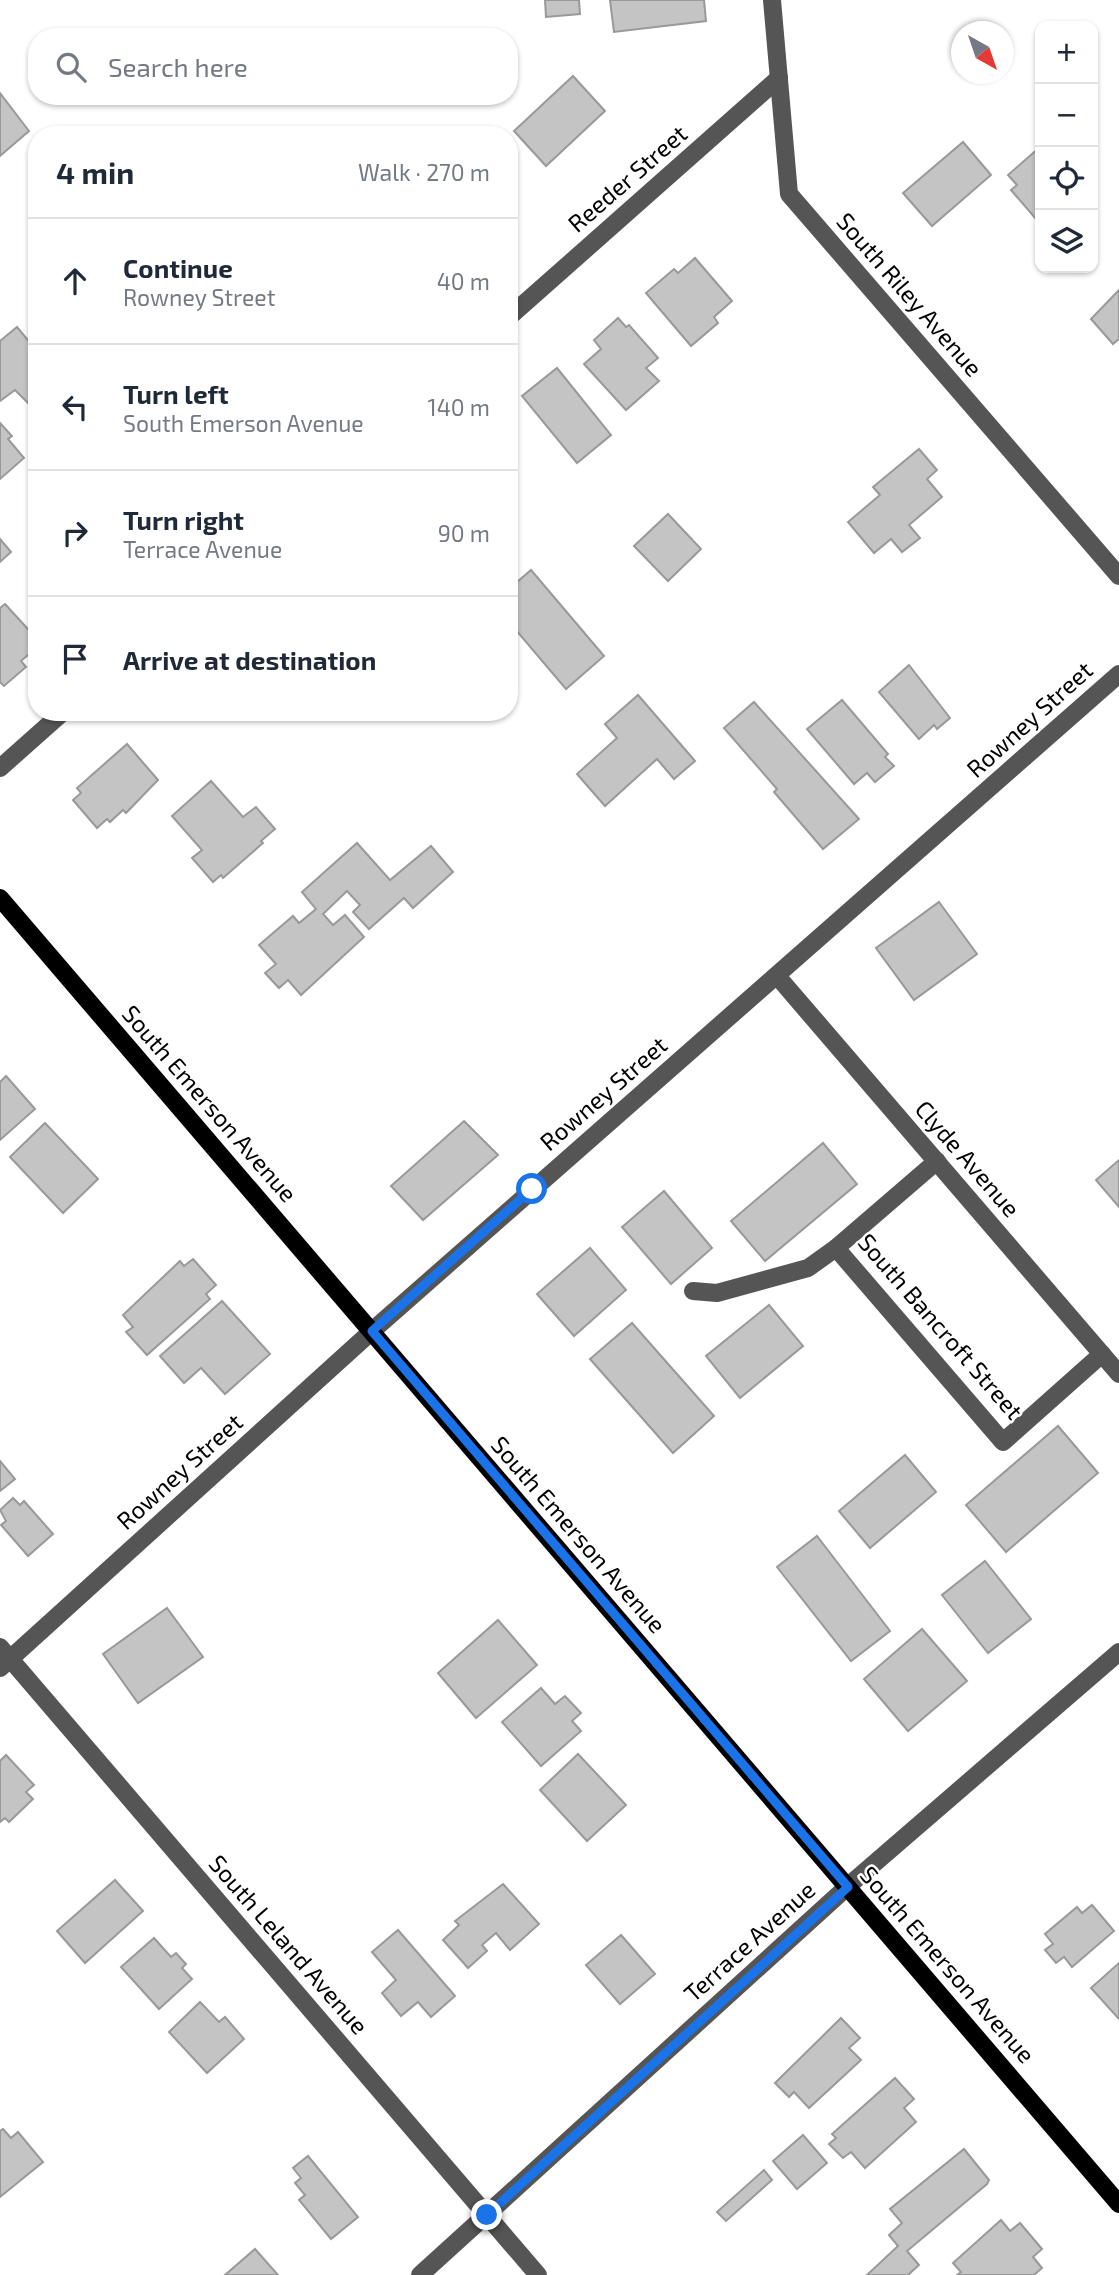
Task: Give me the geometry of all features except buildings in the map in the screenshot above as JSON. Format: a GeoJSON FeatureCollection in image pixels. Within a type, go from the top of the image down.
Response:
{"type":"FeatureCollection","features":[{"type":"Feature","properties":{"kind":"main road","name":"South Emerson Avenue"},"geometry":{"type":"LineString","coordinates":[[0,898],[1119,2204]]}},
{"type":"Feature","properties":{"kind":"street","name":"South Riley Avenue"},"geometry":{"type":"LineString","coordinates":[[772,0],[789,194],[1119,576]]}},
{"type":"Feature","properties":{"kind":"street","name":"Reeder Street"},"geometry":{"type":"LineString","coordinates":[[518,309],[779,78]]}},
{"type":"Feature","properties":{"kind":"street","name":"Rowney Street"},"geometry":{"type":"LineString","coordinates":[[3,1658],[1119,674]]}},
{"type":"Feature","properties":{"kind":"street"},"geometry":{"type":"LineString","coordinates":[[0,768],[53,721]]}},
{"type":"Feature","properties":{"kind":"street","name":"Clyde Avenue"},"geometry":{"type":"LineString","coordinates":[[778,977],[1119,1374]]}},
{"type":"Feature","properties":{"kind":"street","name":"South Bancroft Street"},"geometry":{"type":"LineString","coordinates":[[937,1161],[836,1248],[1003,1442],[1102,1354]]}},
{"type":"Feature","properties":{"kind":"street"},"geometry":{"type":"LineString","coordinates":[[693,1291],[717,1293],[808,1268],[836,1248]]}},
{"type":"Feature","properties":{"kind":"street","name":"Terrace Avenue"},"geometry":{"type":"LineString","coordinates":[[420,2275],[848,1887],[1119,1652]]}},
{"type":"Feature","properties":{"kind":"street","name":"South Leland Avenue"},"geometry":{"type":"LineString","coordinates":[[3,1658],[538,2275]]}},
{"type":"Feature","properties":{"kind":"route"},"geometry":{"type":"LineString","coordinates":[[487,2215],[848,1887],[372,1331],[532,1189]]}}]}
